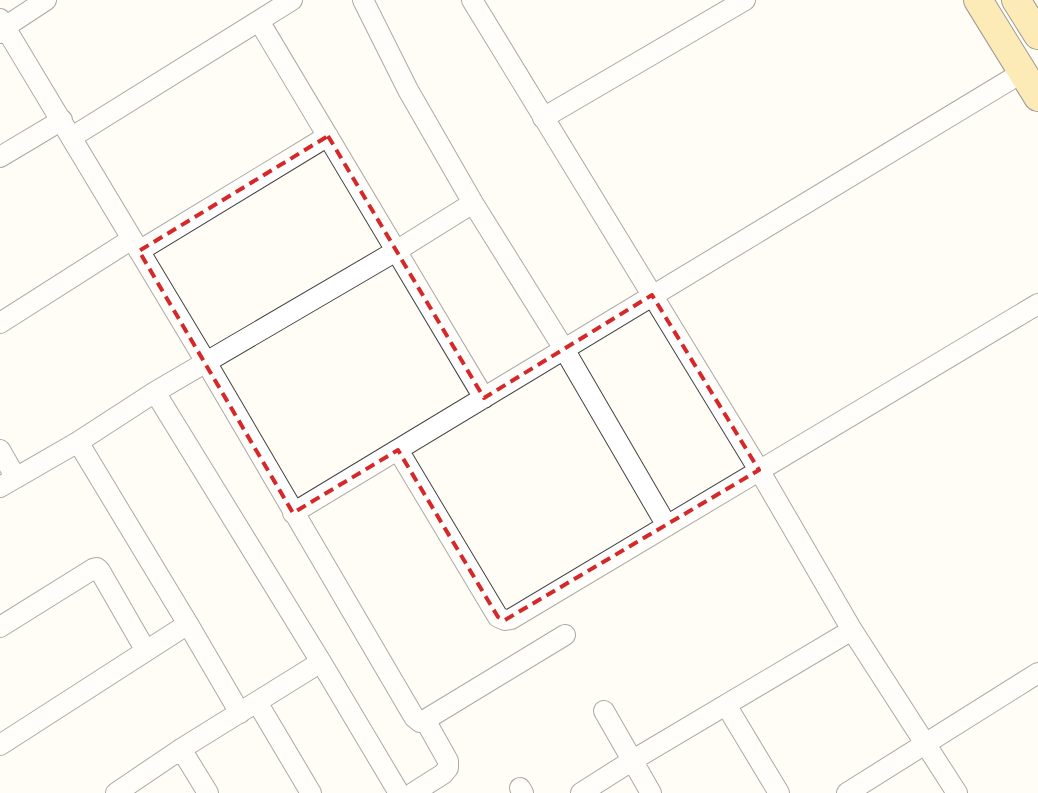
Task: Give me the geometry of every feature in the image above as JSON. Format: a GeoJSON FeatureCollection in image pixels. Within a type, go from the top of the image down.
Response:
{"type":"FeatureCollection","features":[{"type":"Feature","properties":{"kind":"main road"},"geometry":{"type":"LineString","coordinates":[[978,0],[1038,97]]}},
{"type":"Feature","properties":{"kind":"street"},"geometry":{"type":"LineString","coordinates":[[46,0],[2,26],[67,128],[414,717],[420,722],[425,720],[565,635]]}},
{"type":"Feature","properties":{"kind":"street"},"geometry":{"type":"LineString","coordinates":[[0,157],[67,128],[259,21],[292,0]]}},
{"type":"Feature","properties":{"kind":"street"},"geometry":{"type":"LineString","coordinates":[[363,0],[408,90],[473,203],[564,348],[667,526]]}},
{"type":"Feature","properties":{"kind":"street"},"geometry":{"type":"LineString","coordinates":[[472,0],[759,470],[852,630],[957,793]]}},
{"type":"Feature","properties":{"kind":"street"},"geometry":{"type":"LineString","coordinates":[[543,118],[745,0]]}},
{"type":"Feature","properties":{"kind":"street"},"geometry":{"type":"LineString","coordinates":[[259,21],[484,398]]}},
{"type":"Feature","properties":{"kind":"street"},"geometry":{"type":"LineString","coordinates":[[293,513],[1023,72]]}},
{"type":"Feature","properties":{"kind":"street"},"geometry":{"type":"LineString","coordinates":[[0,323],[328,136]]}},
{"type":"Feature","properties":{"kind":"street"},"geometry":{"type":"LineString","coordinates":[[0,450],[8,483],[78,442],[155,392],[396,251],[473,203]]}},
{"type":"Feature","properties":{"kind":"street"},"geometry":{"type":"LineString","coordinates":[[398,450],[498,618],[511,619],[1038,304]]}},
{"type":"Feature","properties":{"kind":"street"},"geometry":{"type":"LineString","coordinates":[[155,392],[321,662],[398,793]]}},
{"type":"Feature","properties":{"kind":"street"},"geometry":{"type":"LineString","coordinates":[[78,442],[188,624],[311,793]]}},
{"type":"Feature","properties":{"kind":"street"},"geometry":{"type":"LineString","coordinates":[[0,627],[93,568],[97,568],[100,570],[146,651]]}},
{"type":"Feature","properties":{"kind":"street"},"geometry":{"type":"LineString","coordinates":[[0,745],[188,624]]}},
{"type":"Feature","properties":{"kind":"street"},"geometry":{"type":"LineString","coordinates":[[581,793],[852,630]]}},
{"type":"Feature","properties":{"kind":"street"},"geometry":{"type":"LineString","coordinates":[[116,793],[181,749],[321,662]]}},
{"type":"Feature","properties":{"kind":"street"},"geometry":{"type":"LineString","coordinates":[[848,793],[1038,673]]}},
{"type":"Feature","properties":{"kind":"street"},"geometry":{"type":"LineString","coordinates":[[726,705],[779,793]]}},
{"type":"Feature","properties":{"kind":"street"},"geometry":{"type":"LineString","coordinates":[[604,710],[652,793]]}},
{"type":"Feature","properties":{"kind":"street"},"geometry":{"type":"LineString","coordinates":[[413,793],[443,774],[448,768],[448,761],[425,720]]}},
{"type":"Feature","properties":{"kind":"street"},"geometry":{"type":"LineString","coordinates":[[181,749],[208,793]]}},
{"type":"Feature","properties":{"kind":"highlighted area"},"geometry":{"type":"Polygon","coordinates":[[[328,136],[484,398],[652,295],[759,470],[505,620],[498,617],[398,450],[293,513],[139,251],[328,136]]]}}]}
